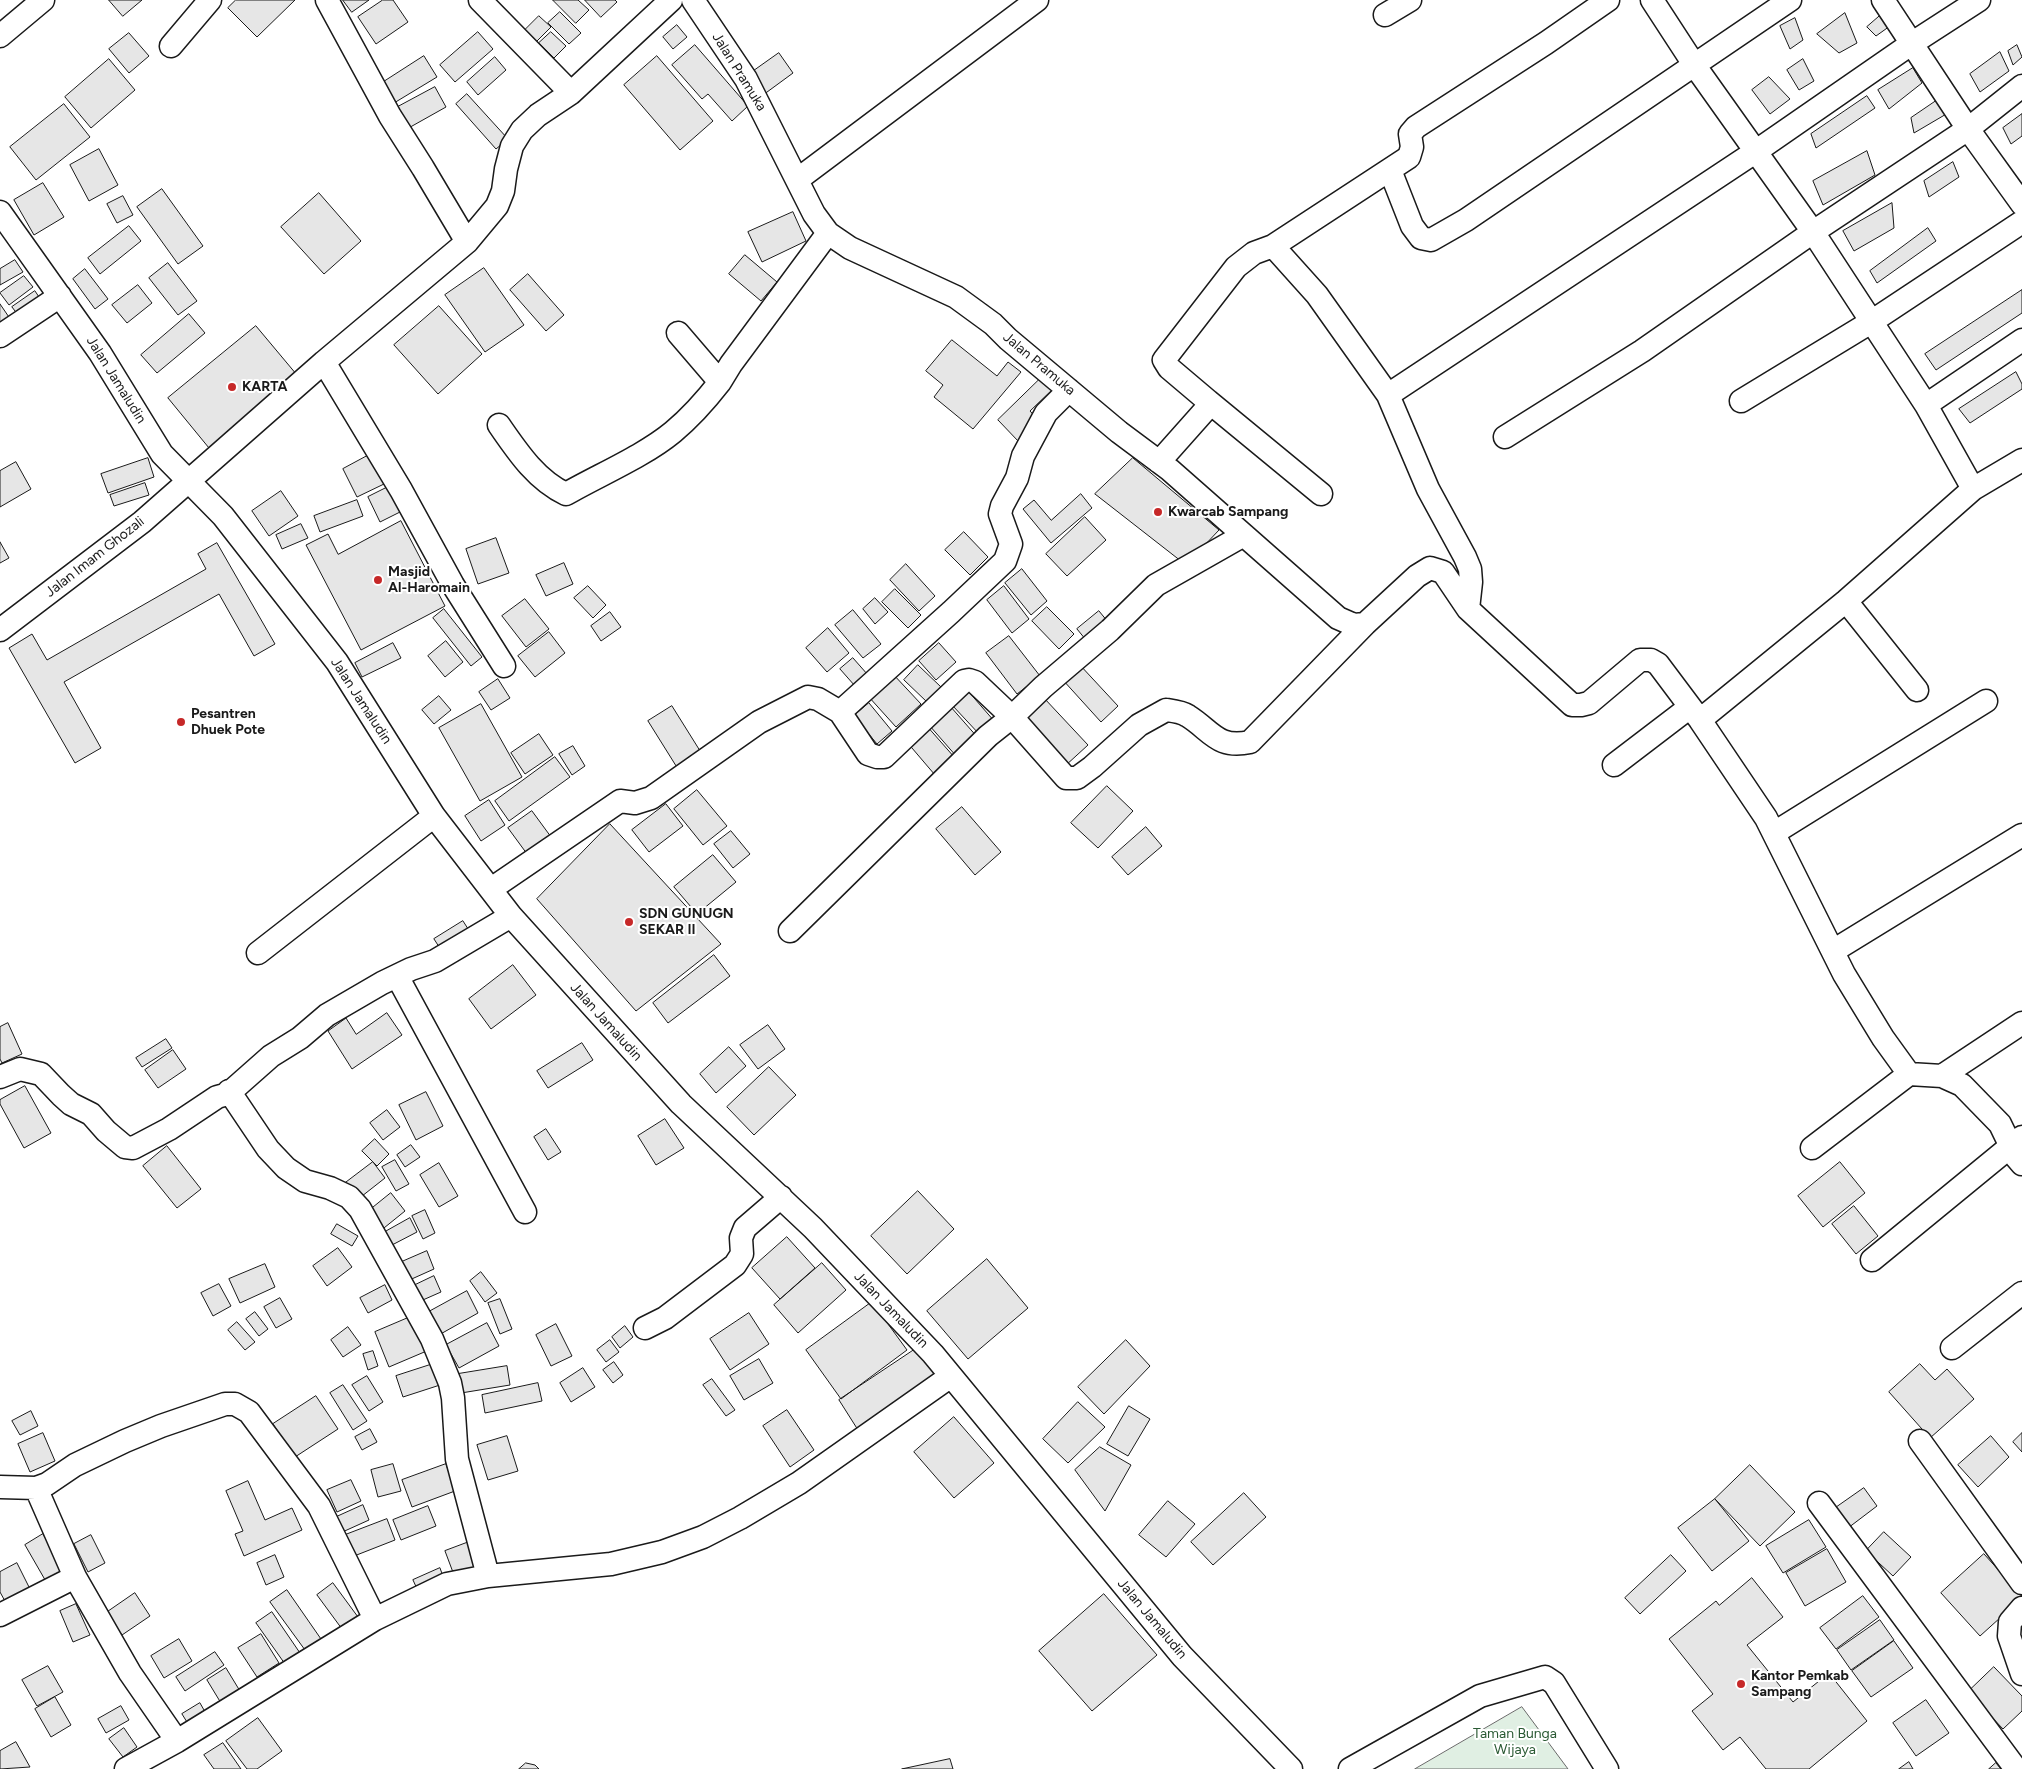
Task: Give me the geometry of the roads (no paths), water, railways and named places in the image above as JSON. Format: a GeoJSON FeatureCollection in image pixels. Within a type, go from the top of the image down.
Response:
{"type":"FeatureCollection","features":[{"type":"Feature","properties":{"kind":"street"},"geometry":{"type":"LineString","coordinates":[[0,36],[43,0]]}},
{"type":"Feature","properties":{"kind":"street"},"geometry":{"type":"LineString","coordinates":[[171,46],[210,0]]}},
{"type":"Feature","properties":{"kind":"street"},"geometry":{"type":"LineString","coordinates":[[327,0],[390,116],[467,242]]}},
{"type":"Feature","properties":{"kind":"street"},"geometry":{"type":"LineString","coordinates":[[480,0],[570,93]]}},
{"type":"Feature","properties":{"kind":"street","name":"Jalan Imam Ghozali"},"geometry":{"type":"LineString","coordinates":[[0,630],[142,522],[324,362],[467,242],[497,206],[503,191],[512,146],[522,130],[538,115],[570,93],[671,0]]}},
{"type":"Feature","properties":{"kind":"street","name":"Jalan Pramuka"},"geometry":{"type":"LineString","coordinates":[[693,0],[746,79],[814,214],[828,234],[850,248],[956,297],[993,324],[1008,339],[1119,432],[1159,462],[1338,618],[1354,625],[1365,624]]}},
{"type":"Feature","properties":{"kind":"street"},"geometry":{"type":"LineString","coordinates":[[797,180],[1038,0]]}},
{"type":"Feature","properties":{"kind":"street"},"geometry":{"type":"LineString","coordinates":[[1386,15],[1410,0]]}},
{"type":"Feature","properties":{"kind":"street"},"geometry":{"type":"LineString","coordinates":[[1322,494],[1169,368],[1164,360],[1236,267],[1254,253],[1273,246],[1409,157],[1412,147],[1410,134],[1416,127],[1608,0]]}},
{"type":"Feature","properties":{"kind":"street"},"geometry":{"type":"LineString","coordinates":[[1652,0],[1755,152],[1814,232],[1926,405],[1972,488]]}},
{"type":"Feature","properties":{"kind":"street"},"geometry":{"type":"LineString","coordinates":[[1390,170],[1412,226],[1420,238],[1431,240],[1466,220],[1790,0]]}},
{"type":"Feature","properties":{"kind":"street"},"geometry":{"type":"LineString","coordinates":[[1883,0],[1968,129],[2022,204]]}},
{"type":"Feature","properties":{"kind":"street"},"geometry":{"type":"LineString","coordinates":[[1388,395],[1755,152],[1911,44],[1979,0]]}},
{"type":"Feature","properties":{"kind":"street"},"geometry":{"type":"LineString","coordinates":[[1504,437],[1642,351],[1814,232],[1968,129],[2022,86]]}},
{"type":"Feature","properties":{"kind":"street","name":"Jalan Jamaludin"},"geometry":{"type":"LineString","coordinates":[[0,212],[100,353],[162,454],[223,516],[337,662],[434,816],[511,916],[681,1104],[781,1197],[920,1340],[1182,1656],[1290,1769]]}},
{"type":"Feature","properties":{"kind":"street"},"geometry":{"type":"LineString","coordinates":[[1741,401],[1871,322],[2022,222]]}},
{"type":"Feature","properties":{"kind":"street"},"geometry":{"type":"LineString","coordinates":[[498,425],[527,464],[554,488],[566,494],[640,453],[672,433],[702,404],[828,234]]}},
{"type":"Feature","properties":{"kind":"street"},"geometry":{"type":"LineString","coordinates":[[1273,246],[1317,296],[1388,395],[1428,489],[1470,569],[1471,582],[1468,609]]}},
{"type":"Feature","properties":{"kind":"street"},"geometry":{"type":"LineString","coordinates":[[0,336],[60,296]]}},
{"type":"Feature","properties":{"kind":"street"},"geometry":{"type":"LineString","coordinates":[[678,333],[720,382]]}},
{"type":"Feature","properties":{"kind":"street"},"geometry":{"type":"LineString","coordinates":[[1926,405],[2022,340]]}},
{"type":"Feature","properties":{"kind":"street"},"geometry":{"type":"LineString","coordinates":[[324,362],[401,490],[452,585],[504,666]]}},
{"type":"Feature","properties":{"kind":"street"},"geometry":{"type":"LineString","coordinates":[[840,712],[951,612],[1005,560],[1011,544],[1000,514],[1002,506],[1017,478],[1022,456],[1046,413],[1069,390]]}},
{"type":"Feature","properties":{"kind":"street"},"geometry":{"type":"LineString","coordinates":[[1159,462],[1207,408],[1208,401]]}},
{"type":"Feature","properties":{"kind":"street"},"geometry":{"type":"LineString","coordinates":[[1614,765],[1695,714],[1846,600],[1972,488],[2021,463]]}},
{"type":"Feature","properties":{"kind":"street"},"geometry":{"type":"LineString","coordinates":[[790,931],[982,742],[1110,630],[1156,585],[1244,535]]}},
{"type":"Feature","properties":{"kind":"street"},"geometry":{"type":"LineString","coordinates":[[491,889],[620,801],[635,803],[651,798],[758,722],[808,698],[818,699],[840,712],[868,754],[884,757],[964,681],[969,680],[975,682],[1012,717],[1066,778],[1077,778],[1092,767],[1138,725],[1166,710],[1187,714],[1218,739],[1237,744],[1250,742],[1365,624],[1417,576],[1430,568],[1442,572],[1468,609],[1572,705],[1581,706],[1589,703],[1640,660],[1651,660],[1658,664],[1695,714],[1766,818],[1844,974],[1882,1038],[1909,1074]]}},
{"type":"Feature","properties":{"kind":"street"},"geometry":{"type":"LineString","coordinates":[[1846,600],[1917,690]]}},
{"type":"Feature","properties":{"kind":"street"},"geometry":{"type":"LineString","coordinates":[[1774,833],[1986,701]]}},
{"type":"Feature","properties":{"kind":"street"},"geometry":{"type":"LineString","coordinates":[[258,953],[434,816]]}},
{"type":"Feature","properties":{"kind":"street"},"geometry":{"type":"LineString","coordinates":[[1833,952],[2022,835]]}},
{"type":"Feature","properties":{"kind":"street"},"geometry":{"type":"LineString","coordinates":[[0,1077],[20,1069],[41,1074],[71,1104],[92,1114],[106,1131],[125,1147],[133,1148],[169,1129],[217,1097],[228,1094],[229,1091],[271,1056],[300,1038],[327,1015],[397,976],[435,961],[511,916]]}},
{"type":"Feature","properties":{"kind":"street"},"geometry":{"type":"LineString","coordinates":[[397,976],[525,1212]]}},
{"type":"Feature","properties":{"kind":"street"},"geometry":{"type":"LineString","coordinates":[[1942,1076],[2022,1023]]}},
{"type":"Feature","properties":{"kind":"street"},"geometry":{"type":"LineString","coordinates":[[1812,1148],[1909,1074],[1942,1076],[1962,1085],[2000,1124],[2018,1149],[1872,1260]]}},
{"type":"Feature","properties":{"kind":"street"},"geometry":{"type":"LineString","coordinates":[[229,1091],[268,1149],[286,1168],[305,1181],[330,1188],[349,1197],[360,1209],[432,1339],[450,1383],[453,1398],[457,1459],[488,1576]]}},
{"type":"Feature","properties":{"kind":"street"},"geometry":{"type":"LineString","coordinates":[[644,1328],[665,1318],[735,1266],[742,1254],[741,1238],[745,1228],[781,1197]]}},
{"type":"Feature","properties":{"kind":"street"},"geometry":{"type":"LineString","coordinates":[[1952,1348],[2022,1293]]}},
{"type":"Feature","properties":{"kind":"street"},"geometry":{"type":"LineString","coordinates":[[126,1769],[177,1741],[375,1619],[447,1584],[488,1576],[611,1564],[662,1552],[703,1537],[740,1518],[799,1482],[951,1376]]}},
{"type":"Feature","properties":{"kind":"street"},"geometry":{"type":"LineString","coordinates":[[0,1487],[36,1488],[47,1484],[75,1465],[160,1426],[225,1404],[235,1404],[249,1412],[319,1506],[375,1619]]}},
{"type":"Feature","properties":{"kind":"street"},"geometry":{"type":"LineString","coordinates":[[1920,1441],[2022,1583]]}},
{"type":"Feature","properties":{"kind":"street"},"geometry":{"type":"LineString","coordinates":[[36,1488],[75,1577],[130,1673],[177,1741]]}},
{"type":"Feature","properties":{"kind":"street"},"geometry":{"type":"LineString","coordinates":[[1819,1503],[2016,1769]]}},
{"type":"Feature","properties":{"kind":"street"},"geometry":{"type":"LineString","coordinates":[[0,1615],[75,1577]]}},
{"type":"Feature","properties":{"kind":"street"},"geometry":{"type":"LineString","coordinates":[[2022,1608],[2010,1622],[2009,1636],[2022,1674]]}},
{"type":"Feature","properties":{"kind":"street"},"geometry":{"type":"LineString","coordinates":[[1350,1769],[1480,1696],[1545,1676],[1554,1683],[1607,1769]]}},
{"type":"Feature","properties":{"kind":"place","name":"KARTA"},"geometry":{"type":"Point","coordinates":[232,387]}},
{"type":"Feature","properties":{"kind":"place","name":"Kwarcab Sampang"},"geometry":{"type":"Point","coordinates":[1158,512]}},
{"type":"Feature","properties":{"kind":"place","name":"Masjid Al-Haromain"},"geometry":{"type":"Point","coordinates":[378,580]}},
{"type":"Feature","properties":{"kind":"place","name":"Pesantren Dhuek Pote"},"geometry":{"type":"Point","coordinates":[181,722]}},
{"type":"Feature","properties":{"kind":"place","name":"SDN GUNUGN SEKAR II"},"geometry":{"type":"Point","coordinates":[629,922]}},
{"type":"Feature","properties":{"kind":"place","name":"Kantor Pemkab Sampang"},"geometry":{"type":"Point","coordinates":[1741,1684]}},
{"type":"Feature","properties":{"kind":"park label","name":"Taman Bunga Wijaya"},"geometry":{"type":"Point","coordinates":[1515,1742]}}]}
